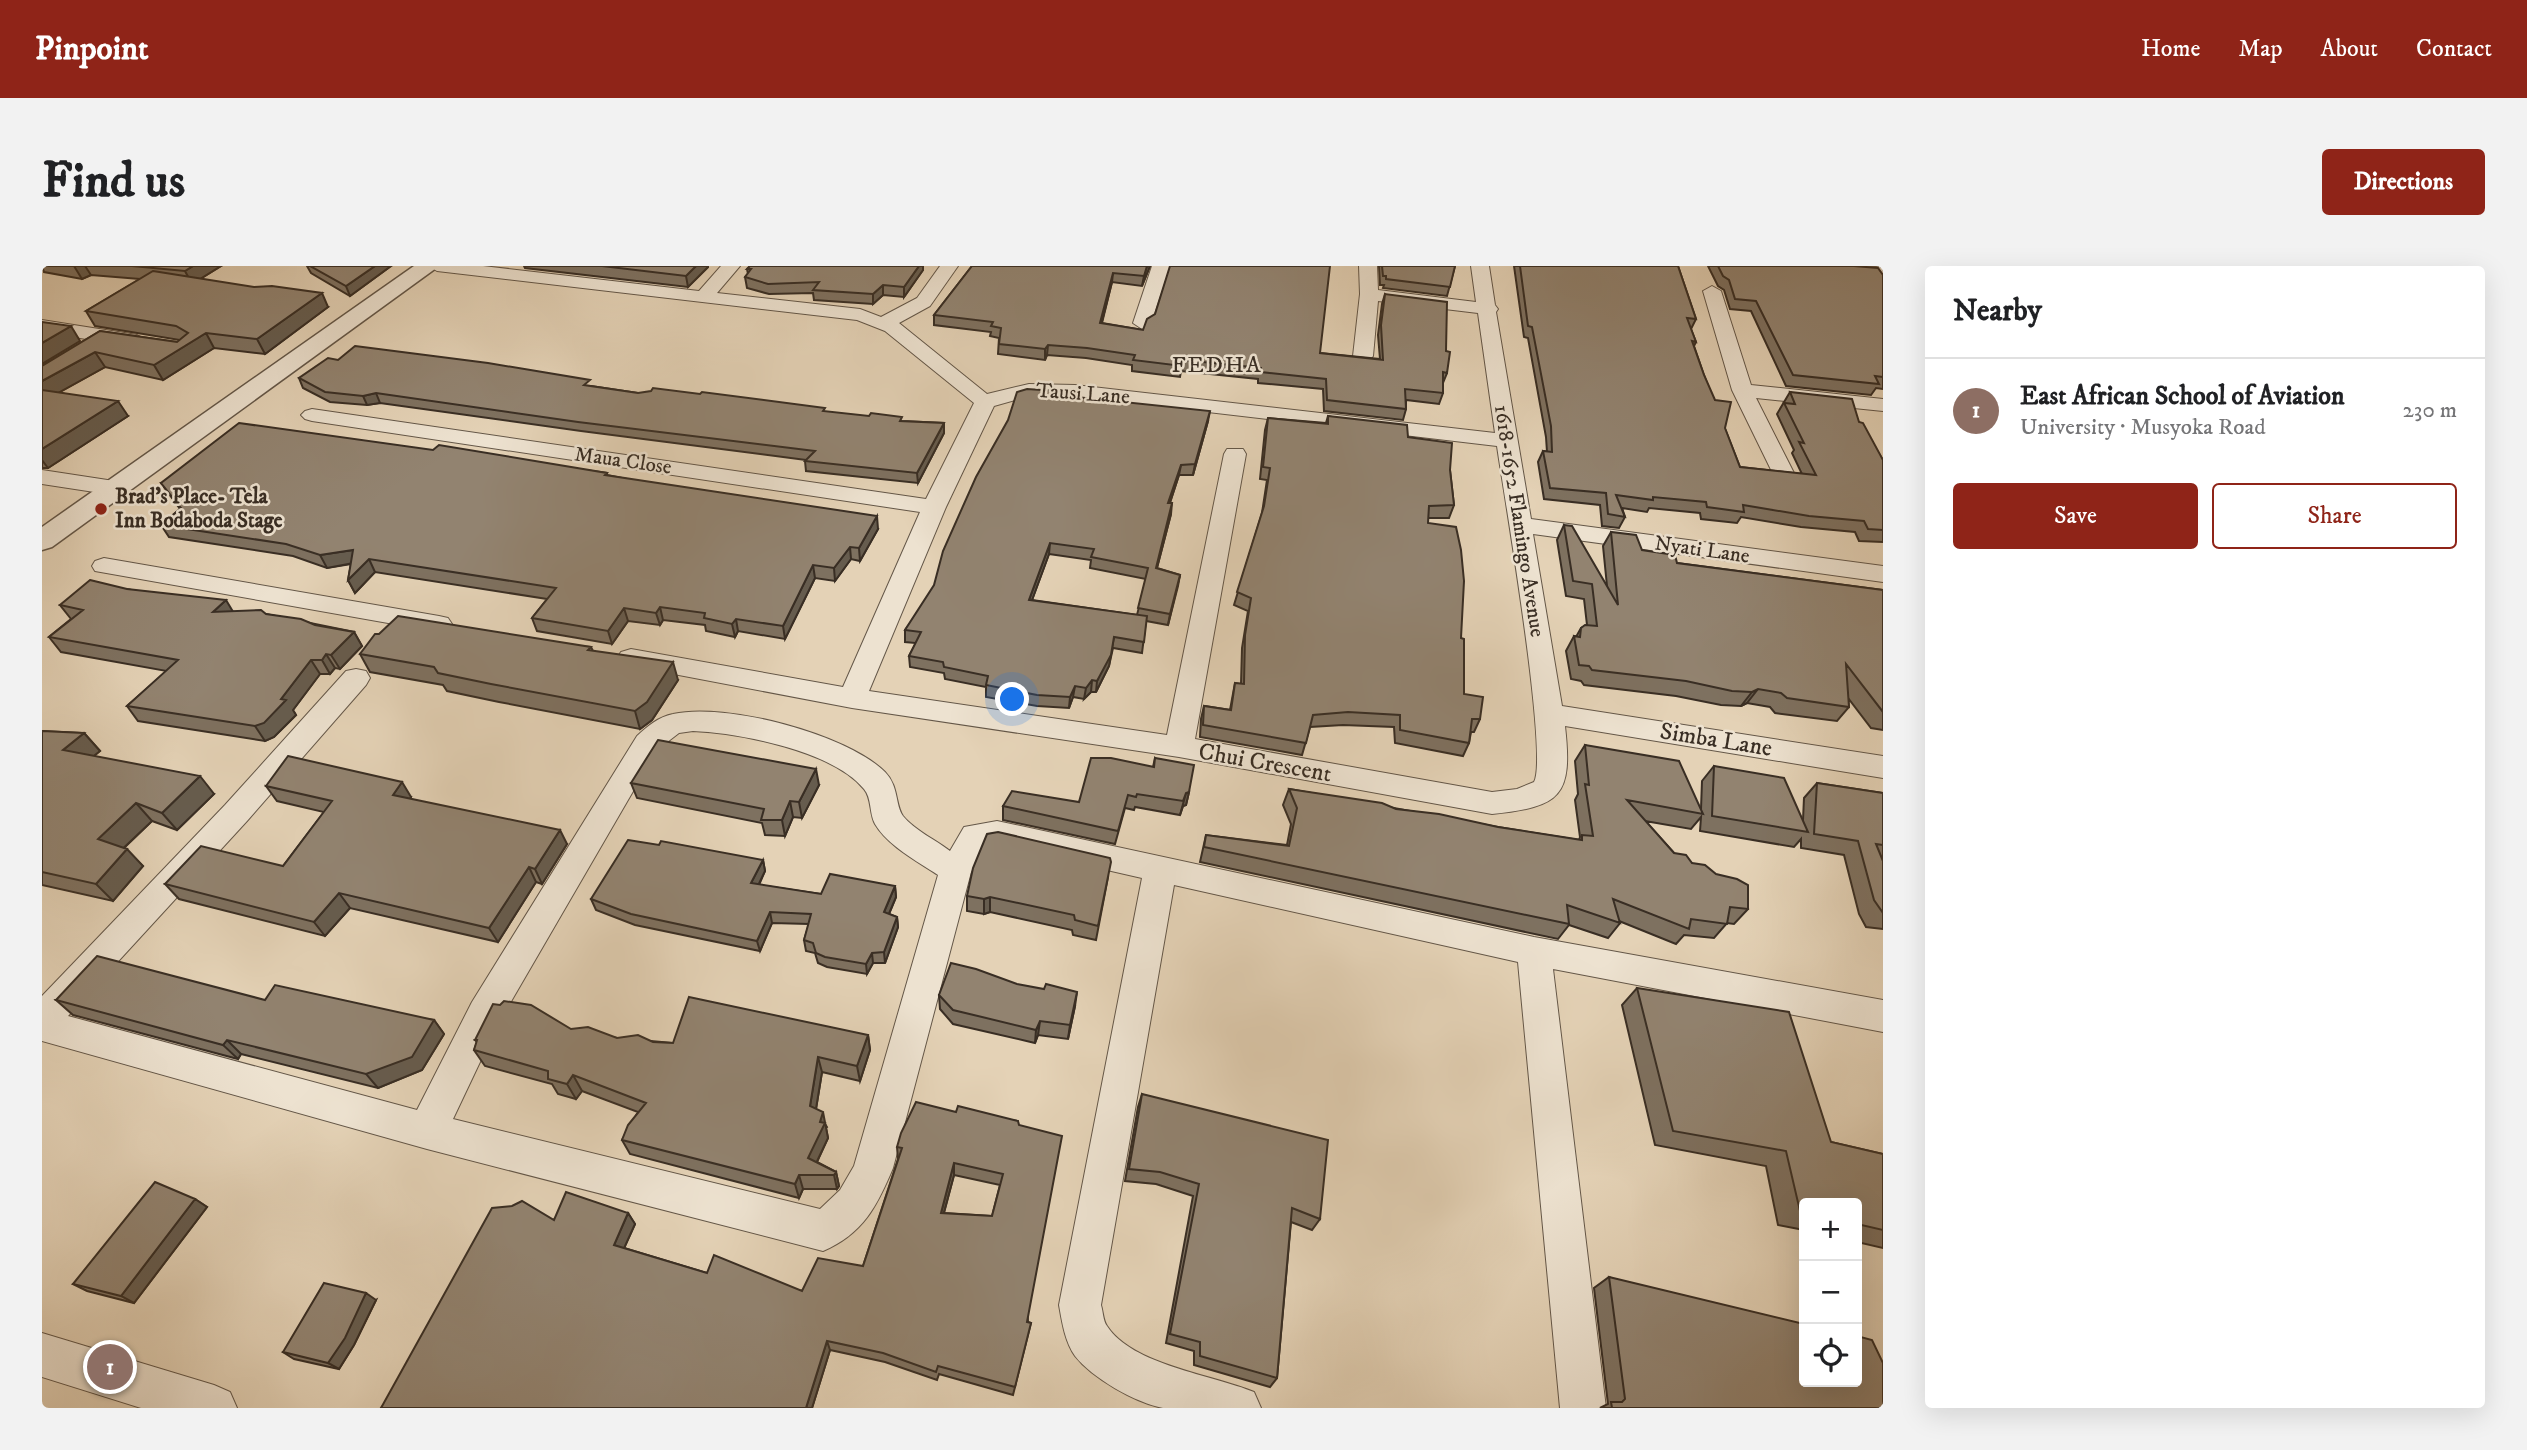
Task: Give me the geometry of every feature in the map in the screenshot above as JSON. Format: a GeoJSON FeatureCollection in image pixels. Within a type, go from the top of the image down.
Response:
{"type":"FeatureCollection","features":[{"type":"Feature","properties":{"kind":"street"},"geometry":{"type":"LineString","coordinates":[[42,541],[428,266]]}},
{"type":"Feature","properties":{"kind":"street"},"geometry":{"type":"LineString","coordinates":[[437,266],[860,315],[884,322],[985,402],[934,507],[852,698]]}},
{"type":"Feature","properties":{"kind":"street"},"geometry":{"type":"LineString","coordinates":[[703,297],[731,266]]}},
{"type":"Feature","properties":{"kind":"street"},"geometry":{"type":"LineString","coordinates":[[884,322],[919,308],[928,300],[948,266]]}},
{"type":"Feature","properties":{"kind":"street"},"geometry":{"type":"LineString","coordinates":[[1142,323],[1156,266]]}},
{"type":"Feature","properties":{"kind":"street"},"geometry":{"type":"LineString","coordinates":[[1363,356],[1369,294],[1368,266]]}},
{"type":"Feature","properties":{"kind":"street","name":"1618-1652 Flamingo Avenue"},"geometry":{"type":"LineString","coordinates":[[1480,266],[1489,309],[1506,441],[1549,714],[1555,776]]}},
{"type":"Feature","properties":{"kind":"street"},"geometry":{"type":"LineString","coordinates":[[1820,266],[1883,272]]}},
{"type":"Feature","properties":{"kind":"street"},"geometry":{"type":"LineString","coordinates":[[1712,292],[1742,390],[1784,475]]}},
{"type":"Feature","properties":{"kind":"street"},"geometry":{"type":"LineString","coordinates":[[1369,294],[1489,309]]}},
{"type":"Feature","properties":{"kind":"street"},"geometry":{"type":"LineString","coordinates":[[42,326],[160,345]]}},
{"type":"Feature","properties":{"kind":"street"},"geometry":{"type":"LineString","coordinates":[[85,349],[106,337]]}},
{"type":"Feature","properties":{"kind":"street","name":"Tausi Lane"},"geometry":{"type":"LineString","coordinates":[[985,402],[1001,393],[1054,389],[1506,441]]}},
{"type":"Feature","properties":{"kind":"street"},"geometry":{"type":"LineString","coordinates":[[1742,390],[1883,405]]}},
{"type":"Feature","properties":{"kind":"street","name":"Maua Close"},"geometry":{"type":"LineString","coordinates":[[312,415],[934,507]]}},
{"type":"Feature","properties":{"kind":"street","name":"Chui Crescent"},"geometry":{"type":"LineString","coordinates":[[1236,454],[1179,747],[1492,803],[1522,801],[1545,790],[1555,776]]}},
{"type":"Feature","properties":{"kind":"street"},"geometry":{"type":"LineString","coordinates":[[42,477],[114,488]]}},
{"type":"Feature","properties":{"kind":"street","name":"Nyati Lane"},"geometry":{"type":"LineString","coordinates":[[1521,525],[1883,574]]}},
{"type":"Feature","properties":{"kind":"street"},"geometry":{"type":"LineString","coordinates":[[104,565],[460,628]]}},
{"type":"Feature","properties":{"kind":"street"},"geometry":{"type":"LineString","coordinates":[[611,654],[852,698],[1179,747]]}},
{"type":"Feature","properties":{"kind":"street"},"geometry":{"type":"LineString","coordinates":[[42,1020],[236,813],[356,678]]}},
{"type":"Feature","properties":{"kind":"street","name":"Simba Lane"},"geometry":{"type":"LineString","coordinates":[[1549,714],[1883,767]]}},
{"type":"Feature","properties":{"kind":"street"},"geometry":{"type":"LineString","coordinates":[[427,1131],[485,1013],[640,754],[647,743],[672,724],[710,719],[805,741],[874,780],[886,799],[888,820],[902,834],[955,871]]}},
{"type":"Feature","properties":{"kind":"street"},"geometry":{"type":"LineString","coordinates":[[42,1025],[427,1131],[823,1230],[842,1219],[859,1199],[873,1168],[955,871],[975,836],[997,833],[1534,951],[1883,1016]]}},
{"type":"Feature","properties":{"kind":"street"},"geometry":{"type":"LineString","coordinates":[[1160,870],[1080,1305],[1090,1340],[1112,1358],[1149,1381],[1238,1408]]}},
{"type":"Feature","properties":{"kind":"street"},"geometry":{"type":"LineString","coordinates":[[1534,951],[1583,1408]]}},
{"type":"Feature","properties":{"kind":"street"},"geometry":{"type":"LineString","coordinates":[[42,1355],[214,1408]]}},
{"type":"Feature","properties":{"kind":"building"},"geometry":{"type":"Polygon","coordinates":[[[132,266],[193,266],[185,271],[132,266]]]}},
{"type":"Feature","properties":{"kind":"building"},"geometry":{"type":"Polygon","coordinates":[[[310,266],[375,266],[346,286],[310,266]]]}},
{"type":"Feature","properties":{"kind":"building"},"geometry":{"type":"Polygon","coordinates":[[[602,266],[696,266],[686,276],[602,266]]]}},
{"type":"Feature","properties":{"kind":"building"},"geometry":{"type":"Polygon","coordinates":[[[750,266],[919,266],[904,287],[883,285],[873,294],[813,290],[819,282],[768,284],[745,277],[751,269],[747,269],[750,266]]]}},
{"type":"Feature","properties":{"kind":"building"},"geometry":{"type":"Polygon","coordinates":[[[972,266],[1147,266],[1144,276],[1113,273],[1100,323],[1143,330],[1147,319],[1155,314],[1170,266],[1330,266],[1320,353],[1383,360],[1381,325],[1385,294],[1447,302],[1446,351],[1450,352],[1447,373],[1443,372],[1443,393],[1405,389],[1406,409],[1327,400],[1326,379],[1261,372],[1261,368],[1183,360],[1182,366],[1133,360],[1135,355],[1087,348],[1048,345],[1045,349],[999,344],[1001,328],[991,326],[993,322],[934,315],[972,266]]]}},
{"type":"Feature","properties":{"kind":"building"},"geometry":{"type":"Polygon","coordinates":[[[1382,266],[1455,266],[1450,287],[1386,279],[1382,266]]]}},
{"type":"Feature","properties":{"kind":"building"},"geometry":{"type":"Polygon","coordinates":[[[1520,266],[1678,266],[1696,319],[1687,318],[1704,375],[1715,400],[1731,402],[1725,428],[1740,467],[1816,475],[1799,442],[1804,443],[1784,403],[1795,404],[1790,392],[1852,399],[1859,422],[1863,423],[1883,460],[1883,530],[1868,529],[1864,521],[1809,516],[1743,505],[1744,512],[1707,507],[1706,502],[1653,497],[1653,500],[1616,495],[1625,517],[1608,514],[1606,493],[1550,488],[1543,451],[1552,452],[1551,426],[1532,327],[1528,326],[1520,266]]]}},
{"type":"Feature","properties":{"kind":"building"},"geometry":{"type":"Polygon","coordinates":[[[1718,266],[1878,268],[1883,275],[1883,377],[1875,376],[1879,384],[1793,375],[1756,301],[1735,299],[1729,280],[1723,276],[1718,266]]]}},
{"type":"Feature","properties":{"kind":"building"},"geometry":{"type":"Polygon","coordinates":[[[153,271],[254,287],[272,286],[322,293],[257,339],[206,333],[154,365],[95,352],[42,381],[42,366],[100,331],[177,342],[188,333],[176,326],[86,311],[153,271]]]}},
{"type":"Feature","properties":{"kind":"building"},"geometry":{"type":"Polygon","coordinates":[[[42,322],[71,326],[42,343],[42,322]]]}},
{"type":"Feature","properties":{"kind":"building"},"geometry":{"type":"Polygon","coordinates":[[[355,346],[488,363],[590,380],[584,385],[638,393],[651,391],[653,388],[700,394],[702,392],[825,408],[823,411],[902,417],[900,421],[944,423],[917,473],[805,461],[815,451],[578,422],[376,393],[363,396],[325,392],[299,378],[328,358],[338,360],[355,346]]]}},
{"type":"Feature","properties":{"kind":"building"},"geometry":{"type":"Polygon","coordinates":[[[1027,389],[1071,392],[1076,397],[1210,411],[1195,464],[1181,465],[1168,503],[1172,503],[1156,568],[1180,575],[1170,614],[1138,608],[1148,568],[1091,557],[1094,549],[1050,543],[1029,600],[1147,616],[1144,642],[1114,637],[1111,655],[1097,681],[1092,680],[1086,688],[1075,686],[1070,697],[1037,695],[986,685],[988,676],[944,667],[943,662],[909,656],[921,632],[905,630],[934,585],[943,551],[976,477],[1008,420],[1017,392],[1027,389]]]}},
{"type":"Feature","properties":{"kind":"building"},"geometry":{"type":"Polygon","coordinates":[[[42,390],[118,401],[42,449],[42,390]]]}},
{"type":"Feature","properties":{"kind":"building"},"geometry":{"type":"Polygon","coordinates":[[[1328,416],[1407,425],[1408,437],[1452,443],[1450,470],[1454,505],[1429,506],[1428,523],[1456,527],[1461,550],[1464,581],[1461,638],[1464,639],[1464,694],[1483,697],[1480,719],[1472,719],[1469,743],[1400,730],[1400,715],[1348,712],[1313,715],[1306,743],[1203,725],[1204,706],[1231,710],[1235,683],[1244,684],[1245,635],[1251,598],[1237,592],[1264,506],[1270,468],[1263,467],[1268,418],[1328,424],[1328,416]]]}},
{"type":"Feature","properties":{"kind":"building"},"geometry":{"type":"Polygon","coordinates":[[[239,423],[433,450],[439,445],[607,473],[605,475],[877,516],[859,548],[850,547],[834,568],[813,565],[783,626],[736,619],[732,624],[704,618],[705,613],[660,607],[656,613],[624,608],[608,631],[532,618],[556,588],[369,559],[348,580],[353,550],[320,555],[286,544],[161,525],[181,508],[161,483],[239,423]]]}},
{"type":"Feature","properties":{"kind":"building"},"geometry":{"type":"Polygon","coordinates":[[[1564,525],[1572,526],[1618,605],[1611,532],[1636,535],[1642,550],[1675,555],[1677,563],[1883,590],[1883,712],[1846,664],[1849,707],[1787,698],[1781,693],[1758,689],[1752,692],[1732,691],[1686,681],[1592,670],[1589,666],[1579,665],[1574,636],[1580,637],[1581,628],[1585,625],[1597,626],[1592,584],[1573,581],[1564,525]]]}},
{"type":"Feature","properties":{"kind":"building"},"geometry":{"type":"Polygon","coordinates":[[[90,580],[127,589],[226,600],[213,612],[261,610],[266,614],[301,619],[315,625],[354,632],[331,655],[326,654],[322,660],[311,660],[281,699],[286,700],[264,723],[255,726],[127,706],[178,660],[49,637],[83,610],[60,605],[90,580]]]}},
{"type":"Feature","properties":{"kind":"building"},"geometry":{"type":"Polygon","coordinates":[[[398,616],[591,647],[588,650],[673,662],[647,702],[635,711],[491,684],[438,673],[434,667],[360,654],[375,634],[379,634],[398,616]]]}},
{"type":"Feature","properties":{"kind":"building"},"geometry":{"type":"Polygon","coordinates":[[[42,731],[84,733],[63,750],[200,776],[162,813],[136,803],[98,839],[127,849],[96,884],[42,872],[42,731]]]}},
{"type":"Feature","properties":{"kind":"building"},"geometry":{"type":"Polygon","coordinates":[[[658,740],[816,769],[799,802],[790,801],[782,820],[761,820],[764,809],[631,783],[658,740]]]}},
{"type":"Feature","properties":{"kind":"building"},"geometry":{"type":"Polygon","coordinates":[[[1585,745],[1679,761],[1703,814],[1627,800],[1674,853],[1686,855],[1692,863],[1705,865],[1716,874],[1748,885],[1748,909],[1730,907],[1727,924],[1691,919],[1689,929],[1613,899],[1620,923],[1567,905],[1569,924],[1204,847],[1206,835],[1289,846],[1297,808],[1289,789],[1382,803],[1396,809],[1439,814],[1498,827],[1582,840],[1582,835],[1593,836],[1585,784],[1589,785],[1585,745]]]}},
{"type":"Feature","properties":{"kind":"building"},"geometry":{"type":"Polygon","coordinates":[[[288,756],[402,782],[393,795],[560,830],[535,869],[529,867],[489,928],[339,893],[314,922],[165,884],[201,846],[283,866],[332,801],[266,786],[288,756]]]}},
{"type":"Feature","properties":{"kind":"building"},"geometry":{"type":"Polygon","coordinates":[[[1091,758],[1111,758],[1154,767],[1155,758],[1194,765],[1189,792],[1183,801],[1128,795],[1118,831],[1003,806],[1012,791],[1079,802],[1091,758]]]}},
{"type":"Feature","properties":{"kind":"building"},"geometry":{"type":"Polygon","coordinates":[[[1714,766],[1784,778],[1808,832],[1712,816],[1714,766]]]}},
{"type":"Feature","properties":{"kind":"building"},"geometry":{"type":"Polygon","coordinates":[[[1817,783],[1883,793],[1883,845],[1876,844],[1883,861],[1883,913],[1874,900],[1858,841],[1814,834],[1817,783]]]}},
{"type":"Feature","properties":{"kind":"building"},"geometry":{"type":"Polygon","coordinates":[[[998,832],[1110,858],[1098,926],[1075,920],[1074,915],[990,897],[984,899],[967,896],[973,868],[987,834],[998,832]]]}},
{"type":"Feature","properties":{"kind":"building"},"geometry":{"type":"Polygon","coordinates":[[[628,840],[659,845],[661,841],[763,860],[751,883],[821,894],[830,874],[895,886],[884,912],[897,917],[884,952],[872,953],[866,964],[816,953],[813,943],[804,940],[811,914],[770,912],[757,941],[631,914],[591,899],[628,840]]]}},
{"type":"Feature","properties":{"kind":"building"},"geometry":{"type":"Polygon","coordinates":[[[97,956],[265,1000],[275,985],[434,1020],[412,1057],[366,1074],[227,1040],[223,1045],[56,1000],[97,956]]]}},
{"type":"Feature","properties":{"kind":"building"},"geometry":{"type":"Polygon","coordinates":[[[951,963],[1017,984],[1044,989],[1046,984],[1077,992],[1070,1025],[1040,1021],[1036,1030],[953,1010],[939,995],[951,963]]]}},
{"type":"Feature","properties":{"kind":"building"},"geometry":{"type":"Polygon","coordinates":[[[1637,988],[1789,1012],[1831,1142],[1883,1154],[1883,1230],[1862,1225],[1862,1198],[1799,1198],[1799,1207],[1786,1151],[1673,1131],[1637,988]]]}},
{"type":"Feature","properties":{"kind":"building"},"geometry":{"type":"Polygon","coordinates":[[[689,997],[868,1035],[857,1066],[818,1057],[810,1106],[823,1112],[820,1122],[825,1123],[808,1158],[836,1172],[834,1175],[799,1175],[795,1184],[622,1140],[628,1125],[646,1103],[573,1075],[567,1084],[548,1079],[548,1071],[474,1050],[475,1040],[493,1004],[500,1005],[504,1001],[531,1005],[571,1029],[588,1027],[617,1038],[638,1035],[653,1042],[673,1043],[689,997]]]}},
{"type":"Feature","properties":{"kind":"building"},"geometry":{"type":"Polygon","coordinates":[[[1142,1094],[1328,1140],[1320,1219],[1292,1208],[1277,1378],[1200,1356],[1200,1342],[1170,1334],[1199,1184],[1160,1172],[1129,1169],[1142,1094]]]}},
{"type":"Feature","properties":{"kind":"building"},"geometry":{"type":"Polygon","coordinates":[[[916,1102],[956,1112],[958,1106],[1018,1121],[1019,1125],[1062,1136],[1027,1322],[1031,1323],[1015,1387],[938,1366],[936,1372],[883,1353],[827,1341],[806,1408],[381,1408],[492,1208],[512,1206],[522,1201],[554,1220],[566,1192],[628,1213],[614,1245],[707,1273],[714,1255],[802,1291],[818,1258],[863,1266],[902,1148],[897,1147],[916,1102]],[[954,1163],[941,1213],[992,1216],[1003,1174],[954,1163]]]}},
{"type":"Feature","properties":{"kind":"building"},"geometry":{"type":"Polygon","coordinates":[[[155,1182],[195,1199],[121,1296],[73,1284],[155,1182]]]}},
{"type":"Feature","properties":{"kind":"building"},"geometry":{"type":"Polygon","coordinates":[[[1609,1277],[1799,1323],[1799,1387],[1862,1387],[1862,1337],[1872,1340],[1883,1363],[1883,1408],[1612,1408],[1611,1402],[1622,1402],[1625,1399],[1609,1277]]]}},
{"type":"Feature","properties":{"kind":"building"},"geometry":{"type":"Polygon","coordinates":[[[324,1283],[366,1293],[345,1338],[328,1363],[283,1352],[324,1283]]]}},
{"type":"Feature","properties":{"kind":"place","name":"Brad's Place- Tela Inn Bodaboda Stage"},"geometry":{"type":"Point","coordinates":[101,509]}},
{"type":"Feature","properties":{"kind":"place","name":"East African School of Aviation"},"geometry":{"type":"Point","coordinates":[110,1367]}},
{"type":"Feature","properties":{"kind":"district","name":"FEDHA"},"geometry":{"type":"Point","coordinates":[1217,365]}}]}
